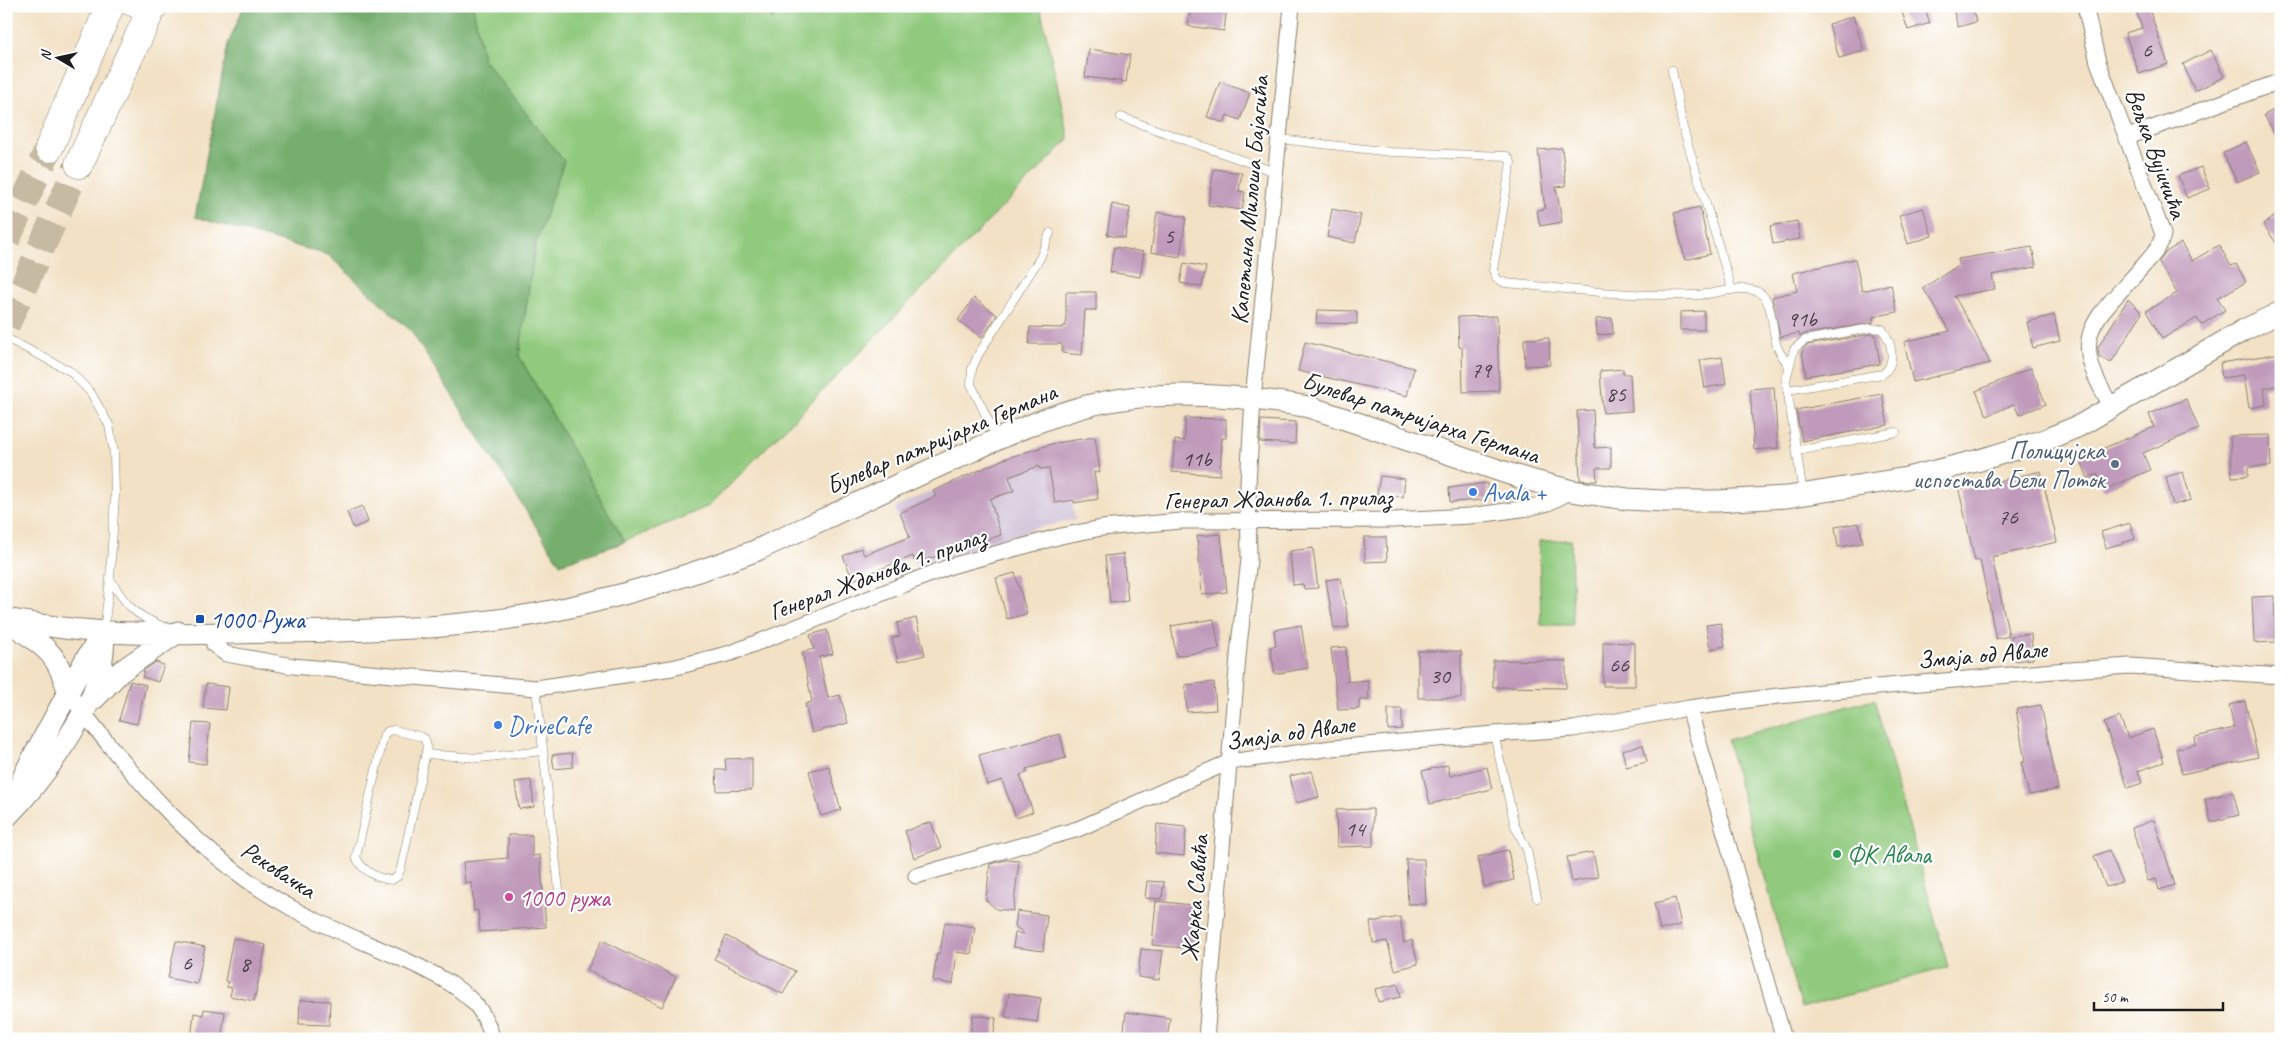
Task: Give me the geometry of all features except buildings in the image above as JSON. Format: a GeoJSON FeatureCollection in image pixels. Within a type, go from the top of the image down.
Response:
{"type":"FeatureCollection","features":[{"type":"Feature","properties":{"kind":"highway"},"geometry":{"type":"LineString","coordinates":[[49,148],[110,6]]}},
{"type":"Feature","properties":{"kind":"highway"},"geometry":{"type":"LineString","coordinates":[[79,164],[150,13]]}},
{"type":"Feature","properties":{"kind":"main road","name":"Булевар патријарха Германа"},"geometry":{"type":"LineString","coordinates":[[6,620],[104,632],[212,633],[389,630],[441,627],[518,617],[608,598],[680,577],[755,551],[997,439],[1088,406],[1137,398],[1209,396],[1253,399],[1309,407],[1522,478],[1572,491],[1627,499],[1662,501],[1717,501],[1803,496],[1907,478],[2004,453],[2079,426],[2244,330],[2281,312]]}},
{"type":"Feature","properties":{"kind":"main road"},"geometry":{"type":"LineString","coordinates":[[6,620],[45,646],[55,657],[62,670],[69,694]]}},
{"type":"Feature","properties":{"kind":"main road"},"geometry":{"type":"LineString","coordinates":[[7,817],[16,790],[27,769],[69,694],[86,659],[104,632]]}},
{"type":"Feature","properties":{"kind":"main road"},"geometry":{"type":"LineString","coordinates":[[87,709],[102,666],[104,632]]}},
{"type":"Feature","properties":{"kind":"main road"},"geometry":{"type":"LineString","coordinates":[[7,817],[40,781],[87,709],[120,672],[178,632]]}},
{"type":"Feature","properties":{"kind":"street","name":"Капетана Милоша Бајагића"},"geometry":{"type":"LineString","coordinates":[[1249,520],[1248,484],[1253,399],[1292,6]]}},
{"type":"Feature","properties":{"kind":"street","name":"Вељка Вујичића"},"geometry":{"type":"LineString","coordinates":[[2085,6],[2098,62],[2128,137],[2163,234],[2162,240],[2149,259],[2102,311],[2092,326],[2088,338],[2090,366],[2112,407]]}},
{"type":"Feature","properties":{"kind":"street"},"geometry":{"type":"LineString","coordinates":[[2128,137],[2281,81]]}},
{"type":"Feature","properties":{"kind":"street","name":"Генерал Жданова 1. прилаз"},"geometry":{"type":"LineString","coordinates":[[212,633],[214,645],[226,654],[293,666],[536,688],[672,668],[731,653],[951,566],[1052,538],[1102,528],[1181,521],[1364,520],[1470,516],[1528,508],[1548,503],[1572,491]]}},
{"type":"Feature","properties":{"kind":"street","name":"Жарка Савића"},"geometry":{"type":"LineString","coordinates":[[1206,1039],[1239,645],[1250,560],[1249,520]]}},
{"type":"Feature","properties":{"kind":"street","name":"Змаја од Авале"},"geometry":{"type":"LineString","coordinates":[[916,876],[1078,829],[1229,762],[1332,748],[1573,729],[1689,708],[1778,696],[2054,671],[2130,666],[2281,676]]}},
{"type":"Feature","properties":{"kind":"street","name":"Рековачка"},"geometry":{"type":"LineString","coordinates":[[69,694],[87,709],[161,802],[196,838],[235,871],[296,911],[451,984],[468,995],[480,1007],[493,1039]]}},
{"type":"Feature","properties":{"kind":"street"},"geometry":{"type":"LineString","coordinates":[[1689,708],[1784,1039]]}},
{"type":"Feature","properties":{"kind":"lane"},"geometry":{"type":"LineString","coordinates":[[116,6],[150,13]]}},
{"type":"Feature","properties":{"kind":"lane"},"geometry":{"type":"LineString","coordinates":[[1672,70],[1683,128],[1732,290]]}},
{"type":"Feature","properties":{"kind":"lane"},"geometry":{"type":"LineString","coordinates":[[1121,117],[1275,172]]}},
{"type":"Feature","properties":{"kind":"lane"},"geometry":{"type":"LineString","coordinates":[[1279,139],[1391,152],[1507,156],[1511,162],[1493,270],[1497,278],[1505,283],[1649,296],[1702,295],[1732,290],[1753,290],[1761,293],[1767,300],[1776,343],[1788,366]]}},
{"type":"Feature","properties":{"kind":"lane"},"geometry":{"type":"LineString","coordinates":[[997,439],[971,384],[972,370],[978,355],[1040,258],[1050,233]]}},
{"type":"Feature","properties":{"kind":"lane"},"geometry":{"type":"LineString","coordinates":[[1788,390],[1883,374],[1890,368],[1892,361],[1888,337],[1882,330],[1870,328],[1805,340],[1794,350],[1788,366],[1786,380],[1803,496]]}},
{"type":"Feature","properties":{"kind":"lane"},"geometry":{"type":"LineString","coordinates":[[6,338],[70,371],[91,393],[109,425],[114,453],[115,496],[110,579],[104,632]]}},
{"type":"Feature","properties":{"kind":"lane"},"geometry":{"type":"LineString","coordinates":[[1797,451],[1896,432]]}},
{"type":"Feature","properties":{"kind":"lane"},"geometry":{"type":"LineString","coordinates":[[110,579],[121,597],[135,613],[178,632]]}},
{"type":"Feature","properties":{"kind":"lane"},"geometry":{"type":"LineString","coordinates":[[536,688],[559,890]]}},
{"type":"Feature","properties":{"kind":"lane"},"geometry":{"type":"LineString","coordinates":[[394,730],[422,737],[426,743],[426,754],[401,868],[398,876],[392,880],[385,880],[363,869],[356,857],[385,734],[394,730]]}},
{"type":"Feature","properties":{"kind":"lane"},"geometry":{"type":"LineString","coordinates":[[1494,734],[1515,826],[1527,850],[1536,898]]}},
{"type":"Feature","properties":{"kind":"lane"},"geometry":{"type":"LineString","coordinates":[[426,754],[486,758],[542,751]]}},
{"type":"Feature","properties":{"kind":"shaded area"},"geometry":{"type":"Polygon","coordinates":[[[1062,440],[1075,520],[1036,528],[916,567],[895,508],[1008,457],[1062,440]]]}},
{"type":"Feature","properties":{"kind":"green space"},"geometry":{"type":"Polygon","coordinates":[[[244,6],[473,6],[483,59],[564,161],[535,246],[519,356],[625,542],[560,564],[411,331],[328,255],[195,217],[228,44],[244,6]]]}},
{"type":"Feature","properties":{"kind":"green space"},"geometry":{"type":"Polygon","coordinates":[[[473,6],[759,6],[773,20],[773,6],[1040,6],[1069,139],[709,506],[614,546],[568,442],[519,356],[535,246],[564,161],[483,59],[473,6]]]}},
{"type":"Feature","properties":{"kind":"green space"},"geometry":{"type":"Polygon","coordinates":[[[759,6],[773,6],[773,20],[759,6]]]}},
{"type":"Feature","properties":{"kind":"green space"},"geometry":{"type":"Polygon","coordinates":[[[1571,540],[1573,625],[1541,625],[1539,541],[1571,540]]]}},
{"type":"Feature","properties":{"kind":"green space","name":"ФК Авала"},"geometry":{"type":"Polygon","coordinates":[[[1874,699],[1948,967],[1801,1008],[1727,740],[1874,699]]]}},
{"type":"Feature","properties":{"kind":"tunnel"},"geometry":{"type":"LineString","coordinates":[[6,240],[49,148]]}},
{"type":"Feature","properties":{"kind":"tunnel"},"geometry":{"type":"LineString","coordinates":[[6,325],[79,164]]}},
{"type":"Feature","properties":{"kind":"place","name":"Полицијска испостава Бели Поток"},"geometry":{"type":"Point","coordinates":[2115,464]}},
{"type":"Feature","properties":{"kind":"place","name":"Avala +"},"geometry":{"type":"Point","coordinates":[1473,492]}},
{"type":"Feature","properties":{"kind":"place","name":"1000 Ружа"},"geometry":{"type":"Point","coordinates":[200,619]}},
{"type":"Feature","properties":{"kind":"place","name":"DriveCafe"},"geometry":{"type":"Point","coordinates":[498,725]}},
{"type":"Feature","properties":{"kind":"place","name":"ФК Авала"},"geometry":{"type":"Point","coordinates":[1837,854]}},
{"type":"Feature","properties":{"kind":"place","name":"1000 ружа"},"geometry":{"type":"Point","coordinates":[509,897]}}]}
